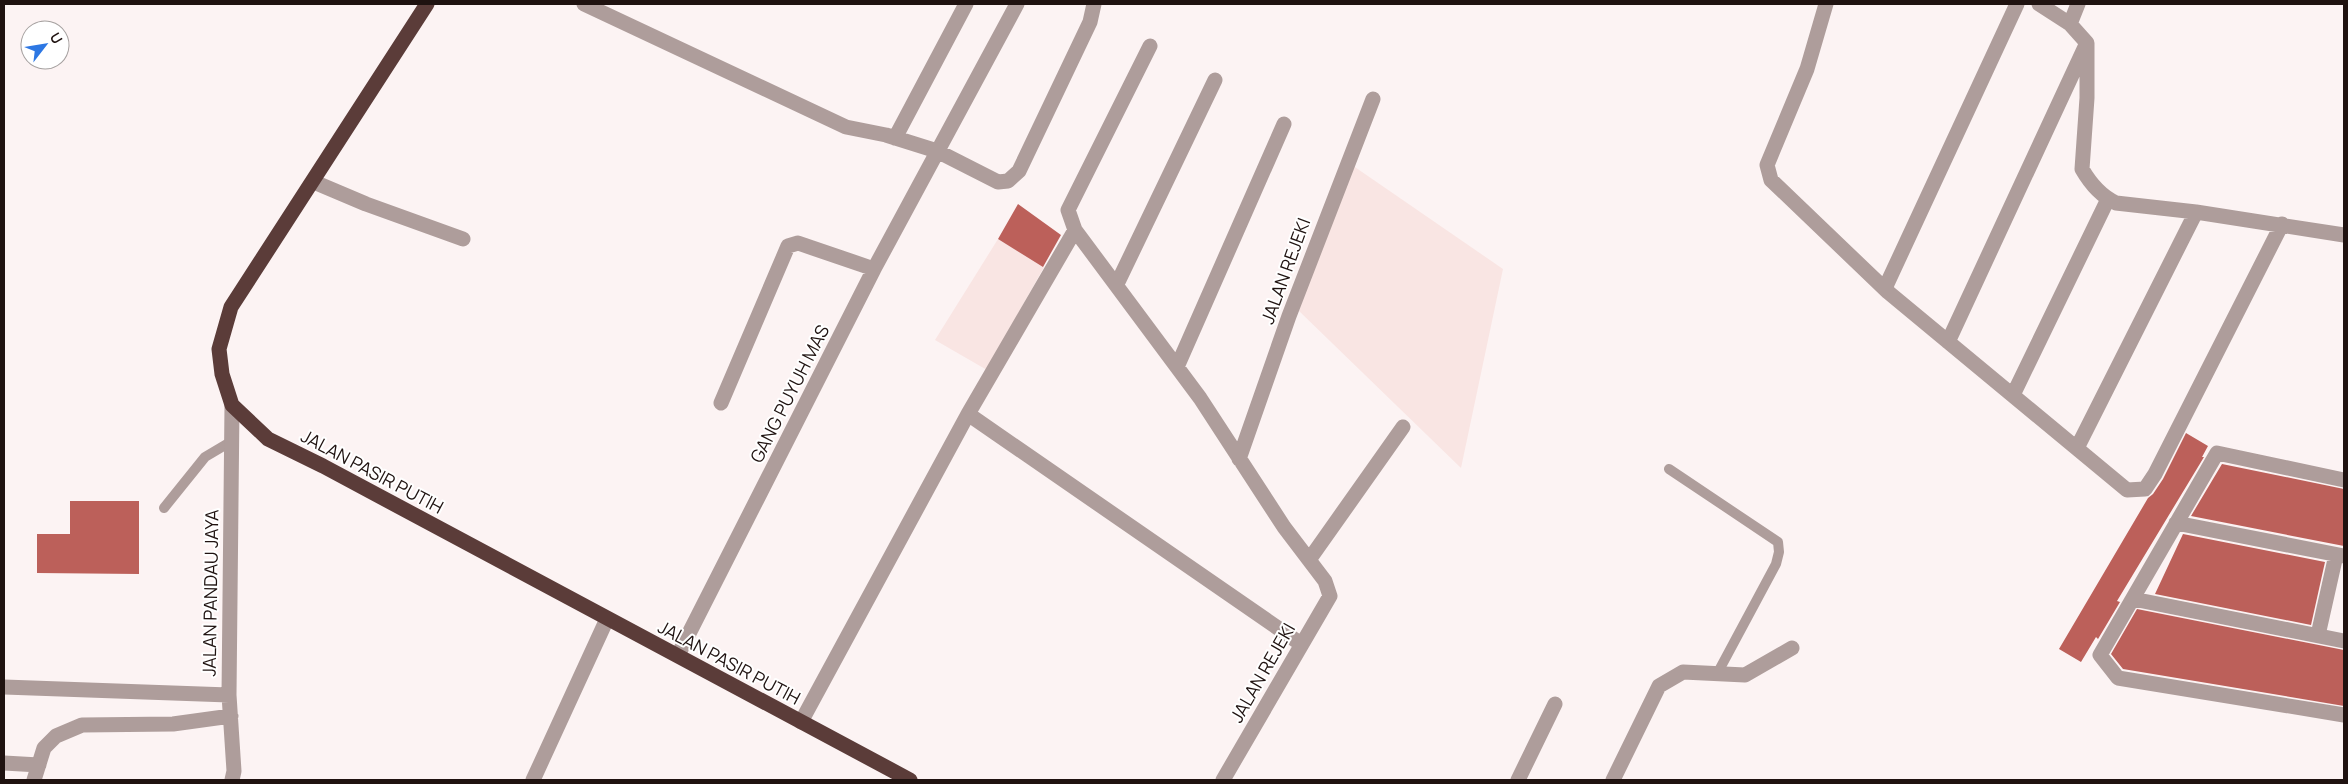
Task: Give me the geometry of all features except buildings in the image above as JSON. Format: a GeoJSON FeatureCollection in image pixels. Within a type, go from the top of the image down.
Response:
{"type":"FeatureCollection","features":[{"type":"Feature","properties":{"kind":"highway","name":"JALAN PASIR PUTIH"},"geometry":{"type":"LineString","coordinates":[[427,4],[314,182],[231,307],[219,349],[222,374],[232,405],[268,439],[678,655],[907,780]]}},
{"type":"Feature","properties":{"kind":"street"},"geometry":{"type":"LineString","coordinates":[[584,4],[846,127],[895,138],[937,151],[998,182],[1008,181],[1020,171],[1090,22],[1094,4]]}},
{"type":"Feature","properties":{"kind":"street"},"geometry":{"type":"LineString","coordinates":[[895,138],[966,4]]}},
{"type":"Feature","properties":{"kind":"street","name":"GANG PUYUH MAS"},"geometry":{"type":"LineString","coordinates":[[678,655],[874,269],[1017,4]]}},
{"type":"Feature","properties":{"kind":"street"},"geometry":{"type":"LineString","coordinates":[[1826,4],[1807,69],[1767,165],[1771,180],[1888,292],[2127,490],[2145,489],[2155,474],[2282,224]]}},
{"type":"Feature","properties":{"kind":"street"},"geometry":{"type":"LineString","coordinates":[[1888,292],[1886,286],[2017,4]]}},
{"type":"Feature","properties":{"kind":"street"},"geometry":{"type":"LineString","coordinates":[[2039,4],[2070,24],[2086,43],[2087,98],[2082,169],[2087,178],[2108,199],[2116,203],[2282,224],[2344,235]]}},
{"type":"Feature","properties":{"kind":"street"},"geometry":{"type":"LineString","coordinates":[[2070,24],[2078,4]]}},
{"type":"Feature","properties":{"kind":"street"},"geometry":{"type":"LineString","coordinates":[[1948,342],[2086,43]]}},
{"type":"Feature","properties":{"kind":"street","name":"JALAN REJEKI"},"geometry":{"type":"LineString","coordinates":[[1150,46],[1068,210],[1075,230],[1177,367],[1284,527],[1325,581],[1330,596],[1223,780]]}},
{"type":"Feature","properties":{"kind":"street"},"geometry":{"type":"LineString","coordinates":[[1117,284],[1215,80]]}},
{"type":"Feature","properties":{"kind":"street","name":"JALAN REJEKI"},"geometry":{"type":"LineString","coordinates":[[1239,459],[1289,316],[1373,99]]}},
{"type":"Feature","properties":{"kind":"street"},"geometry":{"type":"LineString","coordinates":[[1177,367],[1284,124]]}},
{"type":"Feature","properties":{"kind":"street"},"geometry":{"type":"LineString","coordinates":[[314,182],[366,204],[463,239]]}},
{"type":"Feature","properties":{"kind":"street"},"geometry":{"type":"LineString","coordinates":[[2013,395],[2108,199]]}},
{"type":"Feature","properties":{"kind":"street"},"geometry":{"type":"LineString","coordinates":[[2077,448],[2196,212]]}},
{"type":"Feature","properties":{"kind":"street"},"geometry":{"type":"LineString","coordinates":[[801,722],[968,414],[1075,230]]}},
{"type":"Feature","properties":{"kind":"street"},"geometry":{"type":"LineString","coordinates":[[721,403],[788,246],[798,243],[874,269]]}},
{"type":"Feature","properties":{"kind":"street","name":"JALAN PANDAU JAYA"},"geometry":{"type":"LineString","coordinates":[[232,405],[229,695],[232,780]]}},
{"type":"Feature","properties":{"kind":"street"},"geometry":{"type":"LineString","coordinates":[[968,414],[1301,644]]}},
{"type":"Feature","properties":{"kind":"street"},"geometry":{"type":"LineString","coordinates":[[1309,560],[1403,427]]}},
{"type":"Feature","properties":{"kind":"street"},"geometry":{"type":"LineString","coordinates":[[2344,480],[2217,453],[2100,656],[2118,678],[2344,715]]}},
{"type":"Feature","properties":{"kind":"street"},"geometry":{"type":"LineString","coordinates":[[2176,523],[2340,556],[2318,636]]}},
{"type":"Feature","properties":{"kind":"street"},"geometry":{"type":"LineString","coordinates":[[2133,599],[2344,641]]}},
{"type":"Feature","properties":{"kind":"street"},"geometry":{"type":"LineString","coordinates":[[534,780],[607,619]]}},
{"type":"Feature","properties":{"kind":"street"},"geometry":{"type":"LineString","coordinates":[[1613,780],[1660,686],[1683,672],[1742,676],[1749,674],[1792,648]]}},
{"type":"Feature","properties":{"kind":"street"},"geometry":{"type":"LineString","coordinates":[[4,687],[229,695]]}},
{"type":"Feature","properties":{"kind":"street"},"geometry":{"type":"LineString","coordinates":[[1518,780],[1555,704]]}},
{"type":"Feature","properties":{"kind":"street"},"geometry":{"type":"LineString","coordinates":[[34,780],[44,748],[56,736],[82,725],[173,724],[231,716]]}},
{"type":"Feature","properties":{"kind":"street"},"geometry":{"type":"LineString","coordinates":[[4,763],[39,765]]}},
{"type":"Feature","properties":{"kind":"lane"},"geometry":{"type":"LineString","coordinates":[[164,508],[205,457],[232,441]]}},
{"type":"Feature","properties":{"kind":"lane"},"geometry":{"type":"LineString","coordinates":[[1669,469],[1778,542],[1779,552],[1776,564],[1717,674]]}},
{"type":"Feature","properties":{"kind":"shaded area"},"geometry":{"type":"Polygon","coordinates":[[[1349,163],[1503,269],[1461,468],[1299,311],[1349,163]]]}},
{"type":"Feature","properties":{"kind":"shaded area"},"geometry":{"type":"Polygon","coordinates":[[[998,239],[1044,267],[987,370],[935,340],[998,239]]]}}]}
